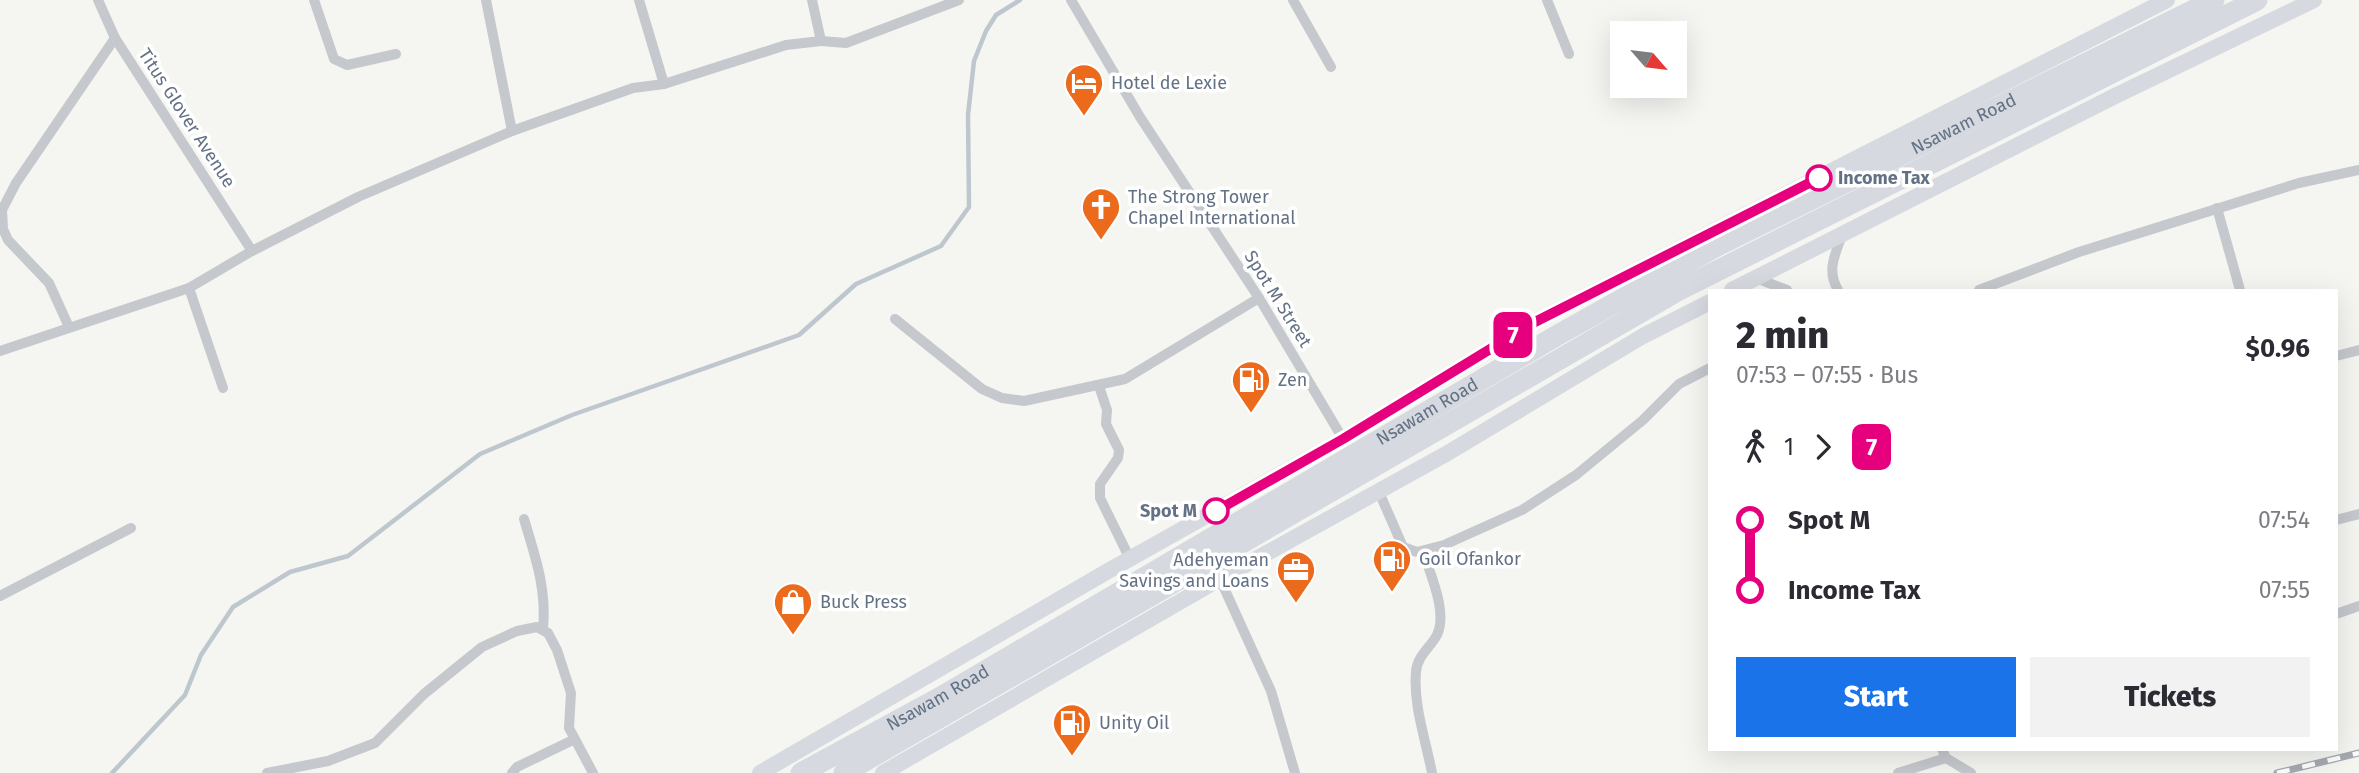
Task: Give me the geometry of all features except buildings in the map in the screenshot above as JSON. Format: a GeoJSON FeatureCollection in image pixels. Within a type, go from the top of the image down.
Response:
{"type":"FeatureCollection","features":[{"type":"Feature","properties":{"kind":"highway","name":"Nsawam Road"},"geometry":{"type":"LineString","coordinates":[[801,773],[939,698],[1692,259],[2214,0]]}},
{"type":"Feature","properties":{"kind":"highway","name":"Nsawam Road"},"geometry":{"type":"LineString","coordinates":[[844,773],[1681,289],[2257,0]]}},
{"type":"Feature","properties":{"kind":"main road"},"geometry":{"type":"LineString","coordinates":[[760,773],[1343,439],[1531,324],[2167,0]]}},
{"type":"Feature","properties":{"kind":"main road"},"geometry":{"type":"LineString","coordinates":[[1734,289],[1841,238],[2115,96],[2314,0]]}},
{"type":"Feature","properties":{"kind":"main road"},"geometry":{"type":"LineString","coordinates":[[883,773],[1220,579],[1379,492],[1643,336],[1708,303]]}},
{"type":"Feature","properties":{"kind":"street","name":"Titus Glover Avenue"},"geometry":{"type":"LineString","coordinates":[[98,0],[115,38],[252,251]]}},
{"type":"Feature","properties":{"kind":"street"},"geometry":{"type":"LineString","coordinates":[[314,0],[334,59],[340,64],[347,65],[396,54]]}},
{"type":"Feature","properties":{"kind":"street"},"geometry":{"type":"LineString","coordinates":[[486,0],[512,131]]}},
{"type":"Feature","properties":{"kind":"street"},"geometry":{"type":"LineString","coordinates":[[639,0],[664,84]]}},
{"type":"Feature","properties":{"kind":"street"},"geometry":{"type":"LineString","coordinates":[[812,0],[821,41]]}},
{"type":"Feature","properties":{"kind":"street"},"geometry":{"type":"LineString","coordinates":[[0,351],[189,289],[252,251],[358,197],[512,131],[633,88],[664,84],[786,46],[821,41],[846,43],[959,0]]}},
{"type":"Feature","properties":{"kind":"street","name":"Spot M Street"},"geometry":{"type":"LineString","coordinates":[[1071,0],[1140,117],[1259,298],[1343,439]]}},
{"type":"Feature","properties":{"kind":"street"},"geometry":{"type":"LineString","coordinates":[[1293,0],[1331,67]]}},
{"type":"Feature","properties":{"kind":"street"},"geometry":{"type":"LineString","coordinates":[[1546,0],[1569,54]]}},
{"type":"Feature","properties":{"kind":"street"},"geometry":{"type":"LineString","coordinates":[[69,327],[49,284],[8,240],[3,229],[2,210],[16,183],[115,38]]}},
{"type":"Feature","properties":{"kind":"street"},"geometry":{"type":"LineString","coordinates":[[1982,289],[2079,252],[2217,208],[2299,183],[2359,170]]}},
{"type":"Feature","properties":{"kind":"street"},"geometry":{"type":"LineString","coordinates":[[2217,208],[2240,289]]}},
{"type":"Feature","properties":{"kind":"street"},"geometry":{"type":"LineString","coordinates":[[1837,289],[1832,280],[1832,263],[1841,238]]}},
{"type":"Feature","properties":{"kind":"street"},"geometry":{"type":"LineString","coordinates":[[1756,278],[1784,289]]}},
{"type":"Feature","properties":{"kind":"street"},"geometry":{"type":"LineString","coordinates":[[2010,278],[2013,289]]}},
{"type":"Feature","properties":{"kind":"street"},"geometry":{"type":"LineString","coordinates":[[189,289],[223,388]]}},
{"type":"Feature","properties":{"kind":"street"},"geometry":{"type":"LineString","coordinates":[[895,319],[982,389],[1002,398],[1024,401],[1125,379],[1259,298]]}},
{"type":"Feature","properties":{"kind":"street"},"geometry":{"type":"LineString","coordinates":[[2338,355],[2359,350]]}},
{"type":"Feature","properties":{"kind":"street"},"geometry":{"type":"LineString","coordinates":[[1379,492],[1399,543],[1412,552],[1423,551],[1522,510],[1576,475],[1643,420],[1679,384],[1708,370]]}},
{"type":"Feature","properties":{"kind":"street"},"geometry":{"type":"LineString","coordinates":[[1099,386],[1107,410],[1105,424],[1119,450],[1116,463],[1100,484],[1100,498],[1130,559]]}},
{"type":"Feature","properties":{"kind":"street"},"geometry":{"type":"LineString","coordinates":[[2338,519],[2359,514]]}},
{"type":"Feature","properties":{"kind":"street"},"geometry":{"type":"LineString","coordinates":[[524,519],[543,583],[546,601],[543,629]]}},
{"type":"Feature","properties":{"kind":"street"},"geometry":{"type":"LineString","coordinates":[[0,596],[131,528]]}},
{"type":"Feature","properties":{"kind":"street"},"geometry":{"type":"LineString","coordinates":[[1423,551],[1440,615],[1438,632],[1423,653],[1416,671],[1419,705],[1432,773]]}},
{"type":"Feature","properties":{"kind":"street"},"geometry":{"type":"LineString","coordinates":[[1220,579],[1271,691],[1295,773]]}},
{"type":"Feature","properties":{"kind":"street"},"geometry":{"type":"LineString","coordinates":[[2338,613],[2359,606]]}},
{"type":"Feature","properties":{"kind":"street"},"geometry":{"type":"LineString","coordinates":[[267,773],[358,752],[386,734],[424,694],[482,647],[517,631],[537,627],[543,629],[557,650],[570,687],[568,717],[573,740],[593,773]]}},
{"type":"Feature","properties":{"kind":"street"},"geometry":{"type":"LineString","coordinates":[[512,773],[517,766],[573,740]]}},
{"type":"Feature","properties":{"kind":"street"},"geometry":{"type":"LineString","coordinates":[[1898,773],[1944,753],[1971,773]]}},
{"type":"Feature","properties":{"kind":"waterway"},"geometry":{"type":"LineString","coordinates":[[112,773],[185,695],[201,655],[233,607],[290,572],[348,556],[480,454],[572,415],[799,335],[856,284],[941,246],[969,207],[968,115],[974,61],[986,31],[996,15],[1020,0]]}},
{"type":"Feature","properties":{"kind":"railway"},"geometry":{"type":"LineString","coordinates":[[2277,773],[2359,753]]}},
{"type":"Feature","properties":{"kind":"bus line","name":"7"},"geometry":{"type":"LineString","coordinates":[[1216,511],[1343,439],[1531,324],[1819,178]]}},
{"type":"Feature","properties":{"kind":"place","name":"Hotel de Lexie"},"geometry":{"type":"Point","coordinates":[1084,117]}},
{"type":"Feature","properties":{"kind":"place","name":"Income Tax"},"geometry":{"type":"Point","coordinates":[1819,178]}},
{"type":"Feature","properties":{"kind":"place","name":"The Strong Tower Chapel International"},"geometry":{"type":"Point","coordinates":[1101,241]}},
{"type":"Feature","properties":{"kind":"place","name":"Zen"},"geometry":{"type":"Point","coordinates":[1251,414]}},
{"type":"Feature","properties":{"kind":"place","name":"Spot M"},"geometry":{"type":"Point","coordinates":[1216,511]}},
{"type":"Feature","properties":{"kind":"place","name":"Goil Ofankor"},"geometry":{"type":"Point","coordinates":[1392,593]}},
{"type":"Feature","properties":{"kind":"place","name":"Adehyeman Savings and Loans"},"geometry":{"type":"Point","coordinates":[1296,604]}},
{"type":"Feature","properties":{"kind":"place","name":"Buck Press"},"geometry":{"type":"Point","coordinates":[793,636]}},
{"type":"Feature","properties":{"kind":"place","name":"Unity Oil"},"geometry":{"type":"Point","coordinates":[1072,757]}}]}
